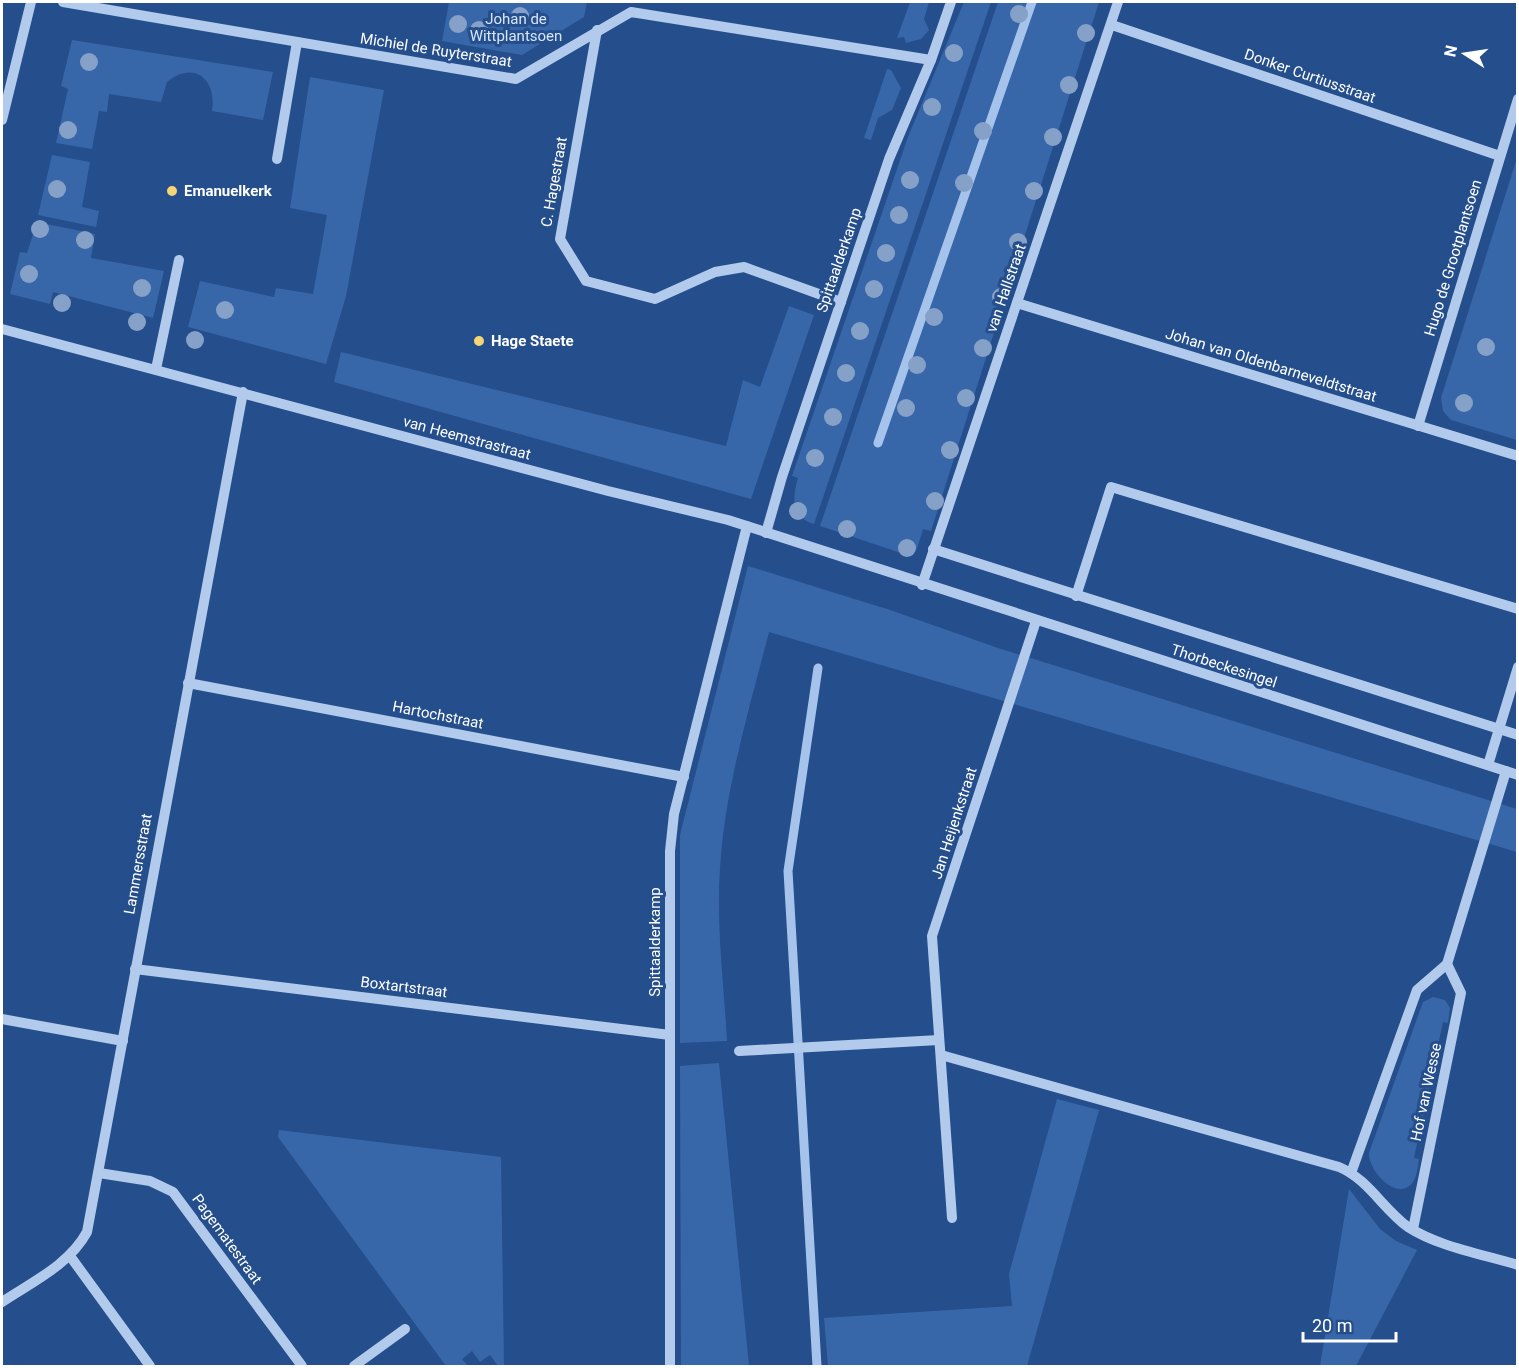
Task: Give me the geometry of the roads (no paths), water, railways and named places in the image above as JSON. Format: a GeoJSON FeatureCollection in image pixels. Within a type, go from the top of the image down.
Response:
{"type":"FeatureCollection","features":[{"type":"Feature","properties":{"kind":"street"},"geometry":{"type":"LineString","coordinates":[[2,120],[31,2]]}},
{"type":"Feature","properties":{"kind":"street","name":"Michiel de Ruyterstraat"},"geometry":{"type":"LineString","coordinates":[[63,2],[516,79],[631,12],[931,60]]}},
{"type":"Feature","properties":{"kind":"street","name":"Spittaalderkamp"},"geometry":{"type":"LineString","coordinates":[[766,533],[889,159],[931,60],[951,2]]}},
{"type":"Feature","properties":{"kind":"street","name":"van Hallstraat"},"geometry":{"type":"LineString","coordinates":[[922,585],[1118,2]]}},
{"type":"Feature","properties":{"kind":"street","name":"Donker Curtiusstraat"},"geometry":{"type":"LineString","coordinates":[[1112,25],[1500,156]]}},
{"type":"Feature","properties":{"kind":"street","name":"C. Hagestraat"},"geometry":{"type":"LineString","coordinates":[[597,30],[560,239],[586,281],[655,299],[715,272],[744,267],[841,302]]}},
{"type":"Feature","properties":{"kind":"street"},"geometry":{"type":"LineString","coordinates":[[277,159],[297,42]]}},
{"type":"Feature","properties":{"kind":"street","name":"Hugo de Grootplantsoen"},"geometry":{"type":"LineString","coordinates":[[1418,426],[1518,99]]}},
{"type":"Feature","properties":{"kind":"street"},"geometry":{"type":"LineString","coordinates":[[156,369],[179,260]]}},
{"type":"Feature","properties":{"kind":"street","name":"Johan van Oldenbarneveldtstraat"},"geometry":{"type":"LineString","coordinates":[[1017,303],[1518,456]]}},
{"type":"Feature","properties":{"kind":"street","name":"van Heemstrastraat"},"geometry":{"type":"LineString","coordinates":[[2,328],[747,526],[922,585]]}},
{"type":"Feature","properties":{"kind":"street","name":"Lammersstraat"},"geometry":{"type":"LineString","coordinates":[[2,1302],[70,1256],[78,1248],[87,1232],[243,392]]}},
{"type":"Feature","properties":{"kind":"street"},"geometry":{"type":"LineString","coordinates":[[1076,596],[1111,487],[1518,609]]}},
{"type":"Feature","properties":{"kind":"street","name":"Spittaalderkamp"},"geometry":{"type":"LineString","coordinates":[[670,1366],[670,851],[674,814],[747,526]]}},
{"type":"Feature","properties":{"kind":"street","name":"Thorbeckesingel"},"geometry":{"type":"LineString","coordinates":[[933,549],[1518,735]]}},
{"type":"Feature","properties":{"kind":"street","name":"Thorbeckesingel"},"geometry":{"type":"LineString","coordinates":[[922,585],[1518,775]]}},
{"type":"Feature","properties":{"kind":"street","name":"Jan Heijenkstraat"},"geometry":{"type":"LineString","coordinates":[[952,1218],[932,936],[1036,621]]}},
{"type":"Feature","properties":{"kind":"street"},"geometry":{"type":"LineString","coordinates":[[1488,765],[1497,729],[1518,667]]}},
{"type":"Feature","properties":{"kind":"street","name":"Hartochstraat"},"geometry":{"type":"LineString","coordinates":[[188,683],[684,777]]}},
{"type":"Feature","properties":{"kind":"street"},"geometry":{"type":"LineString","coordinates":[[1351,1173],[1417,990],[1447,964],[1506,771]]}},
{"type":"Feature","properties":{"kind":"street","name":"Hof van Wesse"},"geometry":{"type":"LineString","coordinates":[[1413,1229],[1461,993],[1447,964]]}},
{"type":"Feature","properties":{"kind":"street","name":"Boxtartstraat"},"geometry":{"type":"LineString","coordinates":[[135,969],[670,1035]]}},
{"type":"Feature","properties":{"kind":"street"},"geometry":{"type":"LineString","coordinates":[[2,1019],[123,1041]]}},
{"type":"Feature","properties":{"kind":"street"},"geometry":{"type":"LineString","coordinates":[[739,1051],[939,1040]]}},
{"type":"Feature","properties":{"kind":"street"},"geometry":{"type":"LineString","coordinates":[[941,1055],[1339,1167],[1351,1173],[1388,1210],[1428,1238],[1518,1265]]}},
{"type":"Feature","properties":{"kind":"street","name":"Pagematestraat"},"geometry":{"type":"LineString","coordinates":[[99,1173],[150,1181],[173,1192],[302,1366]]}},
{"type":"Feature","properties":{"kind":"street"},"geometry":{"type":"LineString","coordinates":[[70,1256],[150,1366]]}},
{"type":"Feature","properties":{"kind":"street"},"geometry":{"type":"LineString","coordinates":[[354,1366],[405,1329]]}},
{"type":"Feature","properties":{"kind":"waterway"},"geometry":{"type":"LineString","coordinates":[[878,443],[1032,2]]}},
{"type":"Feature","properties":{"kind":"waterway"},"geometry":{"type":"LineString","coordinates":[[817,1366],[788,871],[818,668]]}},
{"type":"Feature","properties":{"kind":"place","name":"Emanuelkerk"},"geometry":{"type":"Point","coordinates":[172,191]}},
{"type":"Feature","properties":{"kind":"place","name":"Hage Staete"},"geometry":{"type":"Point","coordinates":[479,341]}},
{"type":"Feature","properties":{"kind":"park label","name":"Johan de Wittplantsoen"},"geometry":{"type":"Point","coordinates":[516,28]}}]}
